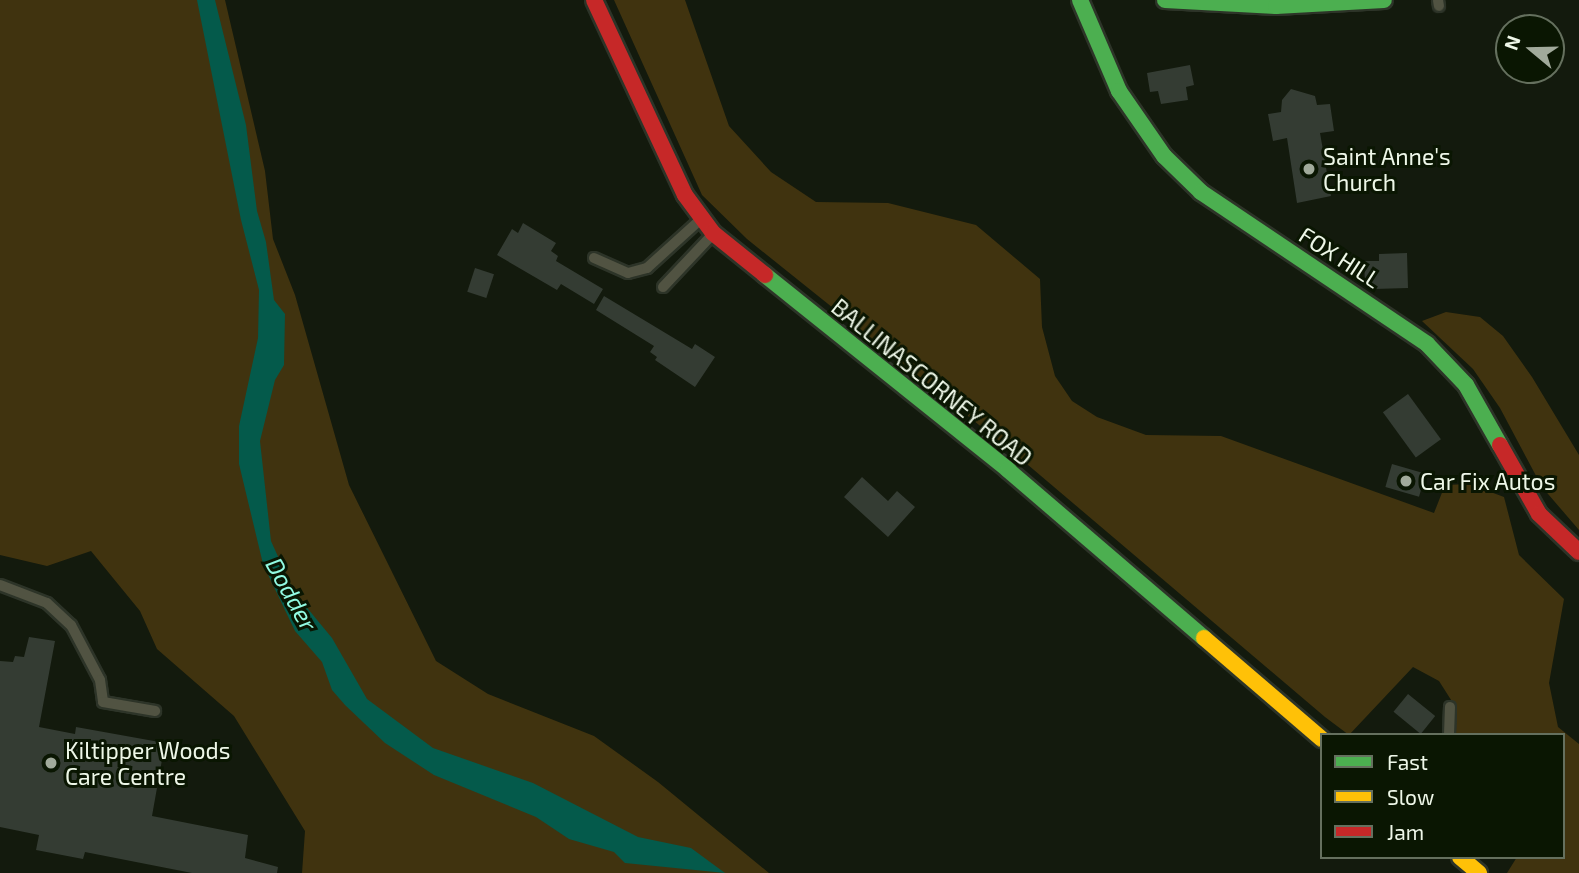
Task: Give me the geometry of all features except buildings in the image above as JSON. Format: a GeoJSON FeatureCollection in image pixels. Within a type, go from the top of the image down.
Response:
{"type":"FeatureCollection","features":[{"type":"Feature","properties":{"kind":"main road","name":"BALLINASCORNEY ROAD"},"geometry":{"type":"LineString","coordinates":[[594,0],[700,220],[1008,470],[1320,737]]}},
{"type":"Feature","properties":{"kind":"main road","name":"FOX HILL"},"geometry":{"type":"LineString","coordinates":[[1080,0],[1119,91],[1164,156],[1201,192],[1427,344],[1466,386],[1539,514],[1579,552]]}},
{"type":"Feature","properties":{"kind":"main road"},"geometry":{"type":"LineString","coordinates":[[1165,0],[1276,6],[1384,0]]}},
{"type":"Feature","properties":{"kind":"main road"},"geometry":{"type":"LineString","coordinates":[[1462,859],[1479,873]]}},
{"type":"Feature","properties":{"kind":"lane"},"geometry":{"type":"LineString","coordinates":[[594,258],[628,273],[647,268],[700,220]]}},
{"type":"Feature","properties":{"kind":"lane"},"geometry":{"type":"LineString","coordinates":[[663,287],[713,233]]}},
{"type":"Feature","properties":{"kind":"lane"},"geometry":{"type":"LineString","coordinates":[[0,585],[47,603],[71,625],[100,680],[103,702],[155,711]]}},
{"type":"Feature","properties":{"kind":"lane"},"geometry":{"type":"LineString","coordinates":[[1449,733],[1450,707]]}},
{"type":"Feature","properties":{"kind":"shaded area"},"geometry":{"type":"Polygon","coordinates":[[[0,0],[225,0],[265,171],[273,239],[295,295],[349,485],[436,661],[488,694],[594,736],[658,782],[769,873],[302,873],[305,831],[234,716],[157,649],[140,611],[91,551],[47,566],[0,555],[0,0]]]}},
{"type":"Feature","properties":{"kind":"shaded area"},"geometry":{"type":"Polygon","coordinates":[[[614,0],[685,0],[729,126],[771,172],[816,202],[888,203],[976,225],[1040,279],[1042,327],[1055,376],[1072,401],[1097,417],[1146,435],[1221,436],[1434,513],[1445,485],[1469,484],[1504,497],[1519,555],[1564,599],[1549,683],[1558,727],[1579,744],[1579,873],[1507,873],[1516,859],[1565,859],[1565,733],[1454,733],[1453,703],[1439,681],[1413,667],[1351,733],[1346,733],[1014,453],[747,239],[702,195],[614,0]]]}},
{"type":"Feature","properties":{"kind":"shaded area"},"geometry":{"type":"Polygon","coordinates":[[[1446,312],[1480,317],[1503,336],[1532,377],[1579,455],[1579,530],[1542,487],[1500,408],[1473,369],[1422,321],[1446,312]]]}},
{"type":"Feature","properties":{"kind":"water","name":"Dodder"},"geometry":{"type":"Polygon","coordinates":[[[197,0],[215,0],[246,125],[257,211],[266,242],[274,300],[285,314],[284,365],[275,380],[260,441],[271,541],[294,592],[332,638],[367,699],[433,748],[533,783],[638,837],[691,848],[725,873],[625,863],[614,852],[569,839],[536,817],[434,775],[385,743],[345,705],[332,690],[322,662],[295,631],[263,564],[239,464],[239,426],[258,338],[259,290],[241,220],[197,0]]]}},
{"type":"Feature","properties":{"kind":"traffic: fast"},"geometry":{"type":"LineString","coordinates":[[1080,0],[1119,91],[1164,156],[1201,192],[1427,344],[1466,385],[1500,445]]}},
{"type":"Feature","properties":{"kind":"traffic: fast"},"geometry":{"type":"LineString","coordinates":[[1165,0],[1276,6],[1384,0]]}},
{"type":"Feature","properties":{"kind":"traffic: fast"},"geometry":{"type":"LineString","coordinates":[[765,275],[1008,470],[1204,638]]}},
{"type":"Feature","properties":{"kind":"traffic: slow"},"geometry":{"type":"LineString","coordinates":[[1204,638],[1320,737]]}},
{"type":"Feature","properties":{"kind":"traffic: slow"},"geometry":{"type":"LineString","coordinates":[[1462,859],[1479,873]]}},
{"type":"Feature","properties":{"kind":"traffic: jam"},"geometry":{"type":"LineString","coordinates":[[594,0],[685,195],[713,233],[765,275]]}},
{"type":"Feature","properties":{"kind":"traffic: jam"},"geometry":{"type":"LineString","coordinates":[[1500,445],[1539,514],[1579,552]]}},
{"type":"Feature","properties":{"kind":"place","name":"Saint Anne's Church"},"geometry":{"type":"Point","coordinates":[1309,169]}},
{"type":"Feature","properties":{"kind":"place","name":"Car Fix Autos"},"geometry":{"type":"Point","coordinates":[1406,481]}},
{"type":"Feature","properties":{"kind":"place","name":"Kiltipper Woods Care Centre"},"geometry":{"type":"Point","coordinates":[51,763]}}]}
